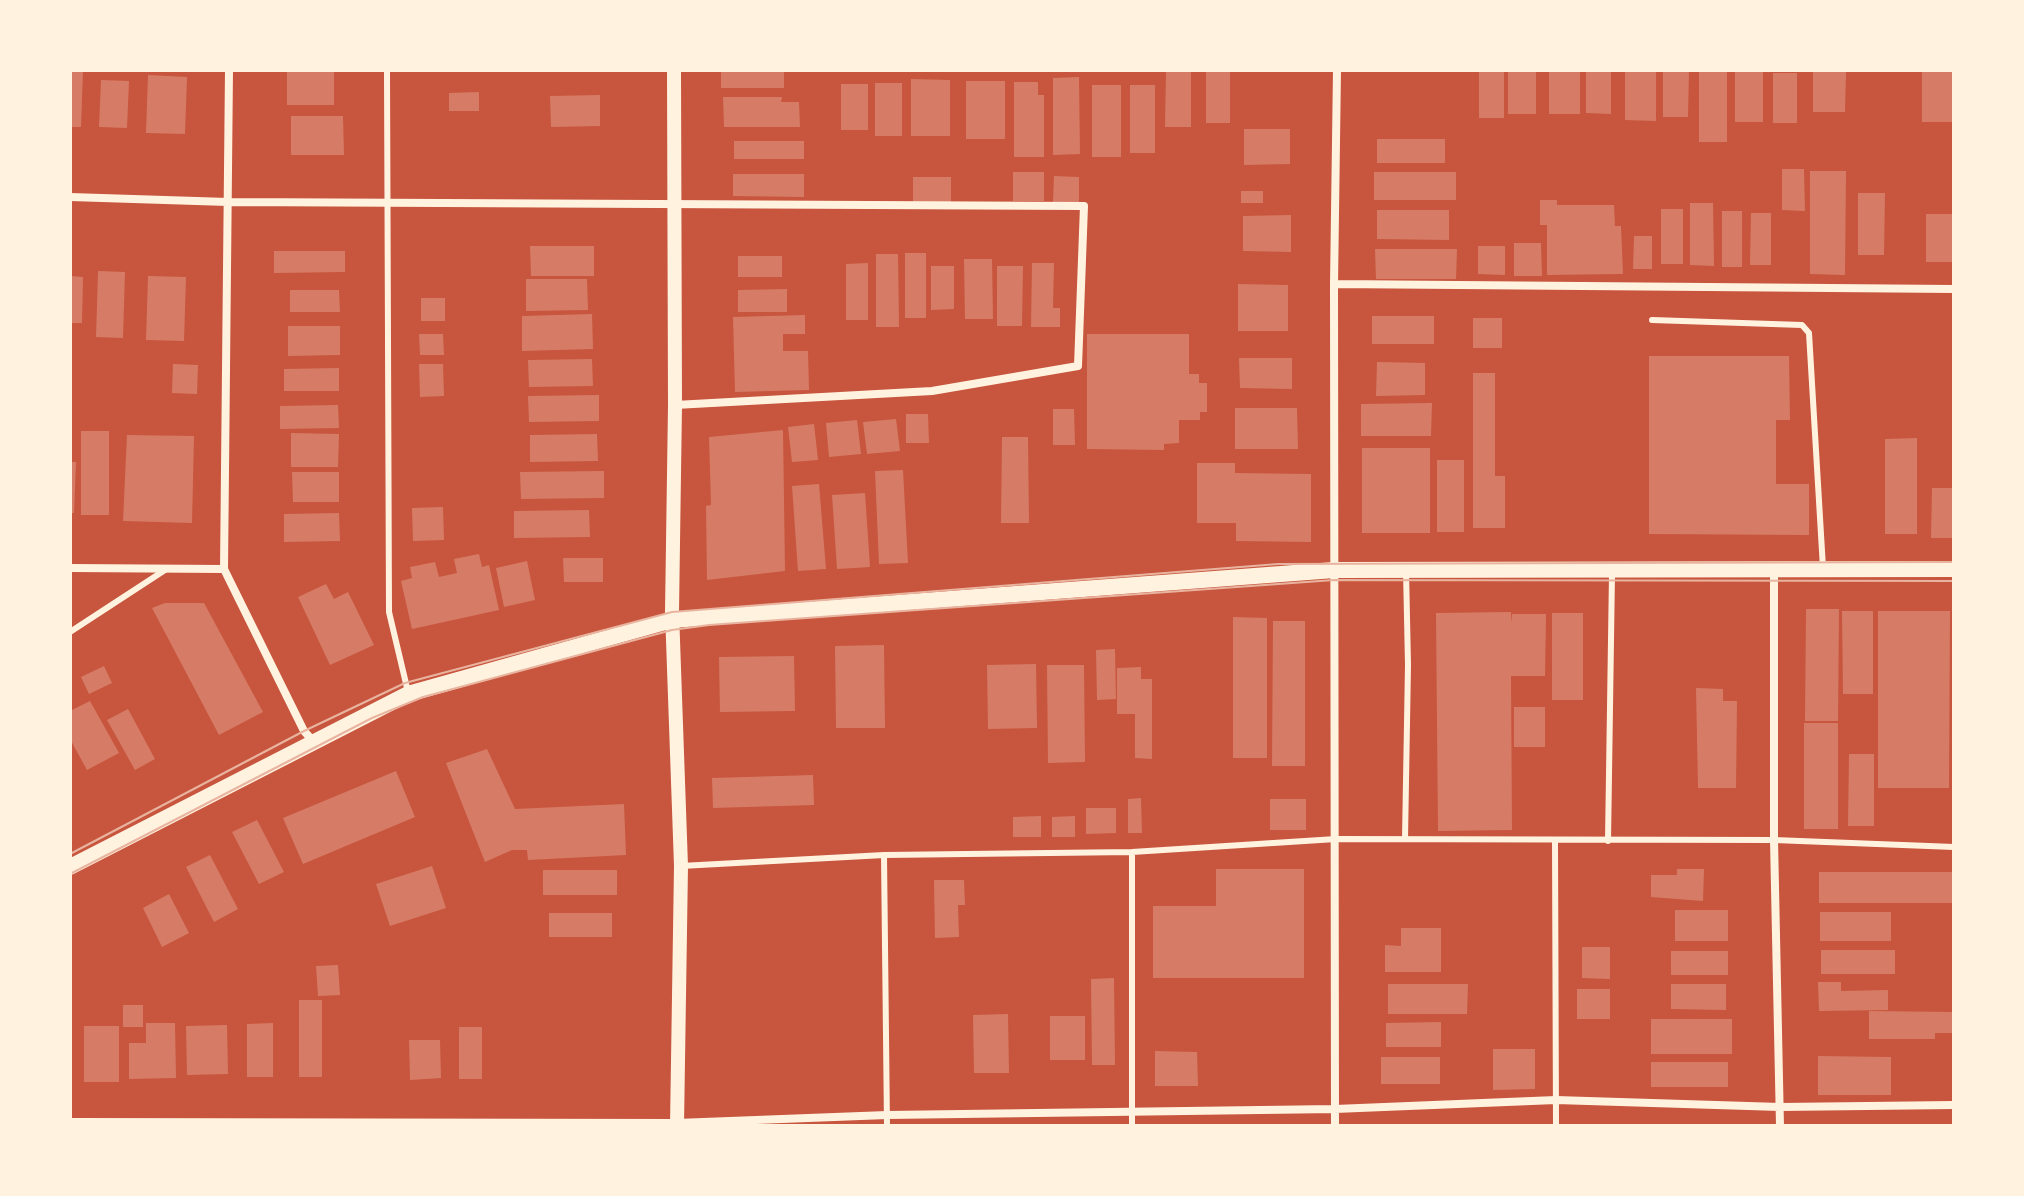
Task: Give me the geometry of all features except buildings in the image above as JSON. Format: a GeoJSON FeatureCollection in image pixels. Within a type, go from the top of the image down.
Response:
{"type":"FeatureCollection","features":[{"type":"Feature","properties":{"kind":"main road"},"geometry":{"type":"LineString","coordinates":[[70,867],[408,694],[672,620],[1334,570],[1954,569]]}},
{"type":"Feature","properties":{"kind":"street"},"geometry":{"type":"LineString","coordinates":[[229,70],[224,569],[304,731],[314,742]]}},
{"type":"Feature","properties":{"kind":"street"},"geometry":{"type":"LineString","coordinates":[[674,70],[672,620],[681,866],[677,1124]]}},
{"type":"Feature","properties":{"kind":"street"},"geometry":{"type":"LineString","coordinates":[[1335,1126],[1334,284],[1337,70]]}},
{"type":"Feature","properties":{"kind":"street"},"geometry":{"type":"LineString","coordinates":[[70,197],[228,202],[674,206],[1084,206],[1078,366],[932,391],[675,405]]}},
{"type":"Feature","properties":{"kind":"street"},"geometry":{"type":"LineString","coordinates":[[1334,284],[1954,289]]}},
{"type":"Feature","properties":{"kind":"street"},"geometry":{"type":"LineString","coordinates":[[70,568],[224,569]]}},
{"type":"Feature","properties":{"kind":"street"},"geometry":{"type":"LineString","coordinates":[[1774,570],[1774,840],[1780,1126]]}},
{"type":"Feature","properties":{"kind":"street"},"geometry":{"type":"LineString","coordinates":[[70,1122],[677,1124],[887,1115],[1335,1109],[1556,1100],[1780,1107],[1954,1105]]}},
{"type":"Feature","properties":{"kind":"lane"},"geometry":{"type":"LineString","coordinates":[[387,70],[389,612],[408,694]]}},
{"type":"Feature","properties":{"kind":"lane"},"geometry":{"type":"LineString","coordinates":[[1652,320],[1802,325],[1809,333],[1823,570]]}},
{"type":"Feature","properties":{"kind":"lane"},"geometry":{"type":"LineString","coordinates":[[70,632],[165,570]]}},
{"type":"Feature","properties":{"kind":"lane"},"geometry":{"type":"LineString","coordinates":[[1405,839],[1406,570]]}},
{"type":"Feature","properties":{"kind":"lane"},"geometry":{"type":"LineString","coordinates":[[1608,841],[1612,570]]}},
{"type":"Feature","properties":{"kind":"lane"},"geometry":{"type":"LineString","coordinates":[[681,866],[884,855],[1132,852],[1336,839],[1774,840],[1954,847]]}},
{"type":"Feature","properties":{"kind":"lane"},"geometry":{"type":"LineString","coordinates":[[1555,841],[1556,1126]]}},
{"type":"Feature","properties":{"kind":"lane"},"geometry":{"type":"LineString","coordinates":[[1132,852],[1132,1126]]}},
{"type":"Feature","properties":{"kind":"lane"},"geometry":{"type":"LineString","coordinates":[[884,855],[887,1126]]}},
{"type":"Feature","properties":{"kind":"tram line"},"geometry":{"type":"LineString","coordinates":[[70,854],[304,731],[405,683],[672,612],[1278,564],[1954,562]]}},
{"type":"Feature","properties":{"kind":"tram line"},"geometry":{"type":"LineString","coordinates":[[70,874],[372,718],[423,697],[672,630],[1334,580],[1954,581]]}}]}
